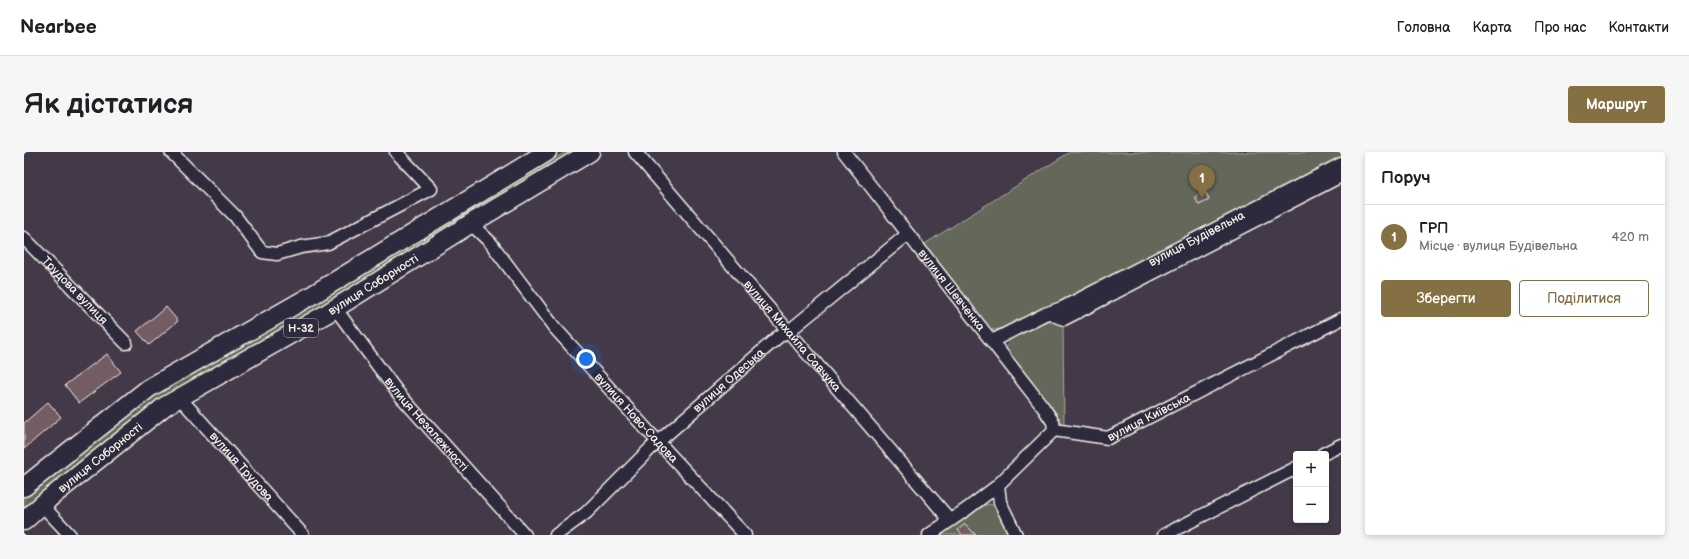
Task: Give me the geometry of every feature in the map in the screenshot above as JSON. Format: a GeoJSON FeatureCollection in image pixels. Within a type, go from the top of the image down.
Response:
{"type":"FeatureCollection","features":[{"type":"Feature","properties":{"kind":"main road","name":"вулиця Соборності"},"geometry":{"type":"LineString","coordinates":[[24,487],[149,388],[314,294],[547,152]]}},
{"type":"Feature","properties":{"kind":"main road","name":"вулиця Соборності"},"geometry":{"type":"LineString","coordinates":[[24,521],[166,406],[335,308],[590,152]]}},
{"type":"Feature","properties":{"kind":"street"},"geometry":{"type":"LineString","coordinates":[[171,152],[235,216],[262,252],[277,254],[301,247],[328,243],[431,189],[396,152]]}},
{"type":"Feature","properties":{"kind":"street","name":"вулиця Михайла Савчука"},"geometry":{"type":"LineString","coordinates":[[635,152],[950,520]]}},
{"type":"Feature","properties":{"kind":"street","name":"вулиця Шевченка"},"geometry":{"type":"LineString","coordinates":[[844,152],[1050,416],[1053,422],[1054,430]]}},
{"type":"Feature","properties":{"kind":"street","name":"вулиця Будівельна"},"geometry":{"type":"LineString","coordinates":[[992,341],[1045,314],[1051,313],[1341,164]]}},
{"type":"Feature","properties":{"kind":"street","name":"вулиця Будівельна"},"geometry":{"type":"LineString","coordinates":[[1051,313],[1064,319],[1341,176]]}},
{"type":"Feature","properties":{"kind":"street","name":"вулиця Ново-Садова"},"geometry":{"type":"LineString","coordinates":[[471,224],[490,242],[554,327],[745,535]]}},
{"type":"Feature","properties":{"kind":"street","name":"вулиця Одеська"},"geometry":{"type":"LineString","coordinates":[[556,535],[586,513],[659,443],[780,336],[908,234]]}},
{"type":"Feature","properties":{"kind":"street","name":"Трудова вулиця"},"geometry":{"type":"LineString","coordinates":[[24,238],[126,343]]}},
{"type":"Feature","properties":{"kind":"street","name":"вулиця Незалежності"},"geometry":{"type":"LineString","coordinates":[[335,308],[398,393],[525,535]]}},
{"type":"Feature","properties":{"kind":"street","name":"вулиця Київська"},"geometry":{"type":"LineString","coordinates":[[1054,430],[1108,438],[1341,319]]}},
{"type":"Feature","properties":{"kind":"street","name":"вулиця Трудова"},"geometry":{"type":"LineString","coordinates":[[180,398],[303,535]]}},
{"type":"Feature","properties":{"kind":"street"},"geometry":{"type":"LineString","coordinates":[[929,535],[967,509],[998,485],[1054,430]]}},
{"type":"Feature","properties":{"kind":"street"},"geometry":{"type":"LineString","coordinates":[[1329,451],[1341,445]]}},
{"type":"Feature","properties":{"kind":"street"},"geometry":{"type":"LineString","coordinates":[[1164,535],[1293,470]]}},
{"type":"Feature","properties":{"kind":"street"},"geometry":{"type":"LineString","coordinates":[[998,485],[1000,502],[1016,535]]}},
{"type":"Feature","properties":{"kind":"street"},"geometry":{"type":"LineString","coordinates":[[42,505],[70,535]]}},
{"type":"Feature","properties":{"kind":"green space"},"geometry":{"type":"Polygon","coordinates":[[[566,152],[569,154],[324,309],[24,512],[24,497],[154,391],[461,209],[566,152]]]}},
{"type":"Feature","properties":{"kind":"green space"},"geometry":{"type":"Polygon","coordinates":[[[1070,152],[1341,152],[1341,159],[1055,307],[1004,329],[990,330],[923,245],[1070,152]]]}},
{"type":"Feature","properties":{"kind":"green space"},"geometry":{"type":"Polygon","coordinates":[[[1048,317],[1063,323],[1064,427],[1056,413],[1006,350],[1009,337],[1048,317]]]}},
{"type":"Feature","properties":{"kind":"green space"},"geometry":{"type":"Polygon","coordinates":[[[990,504],[997,507],[1011,535],[936,535],[985,505],[990,504]]]}},
{"type":"Feature","properties":{"kind":"building"},"geometry":{"type":"Polygon","coordinates":[[[1205,191],[1209,200],[1199,205],[1195,197],[1205,191]]]}},
{"type":"Feature","properties":{"kind":"building"},"geometry":{"type":"Polygon","coordinates":[[[166,307],[178,321],[149,345],[137,331],[166,307]]]}},
{"type":"Feature","properties":{"kind":"building"},"geometry":{"type":"Polygon","coordinates":[[[107,354],[121,372],[79,403],[65,385],[107,354]]]}},
{"type":"Feature","properties":{"kind":"building"},"geometry":{"type":"Polygon","coordinates":[[[48,402],[61,417],[24,449],[24,423],[48,402]]]}},
{"type":"Feature","properties":{"kind":"building"},"geometry":{"type":"Polygon","coordinates":[[[965,524],[976,535],[962,535],[958,530],[965,524]]]}},
{"type":"Feature","properties":{"kind":"place","name":"ГРП"},"geometry":{"type":"Point","coordinates":[1202,198]}}]}
